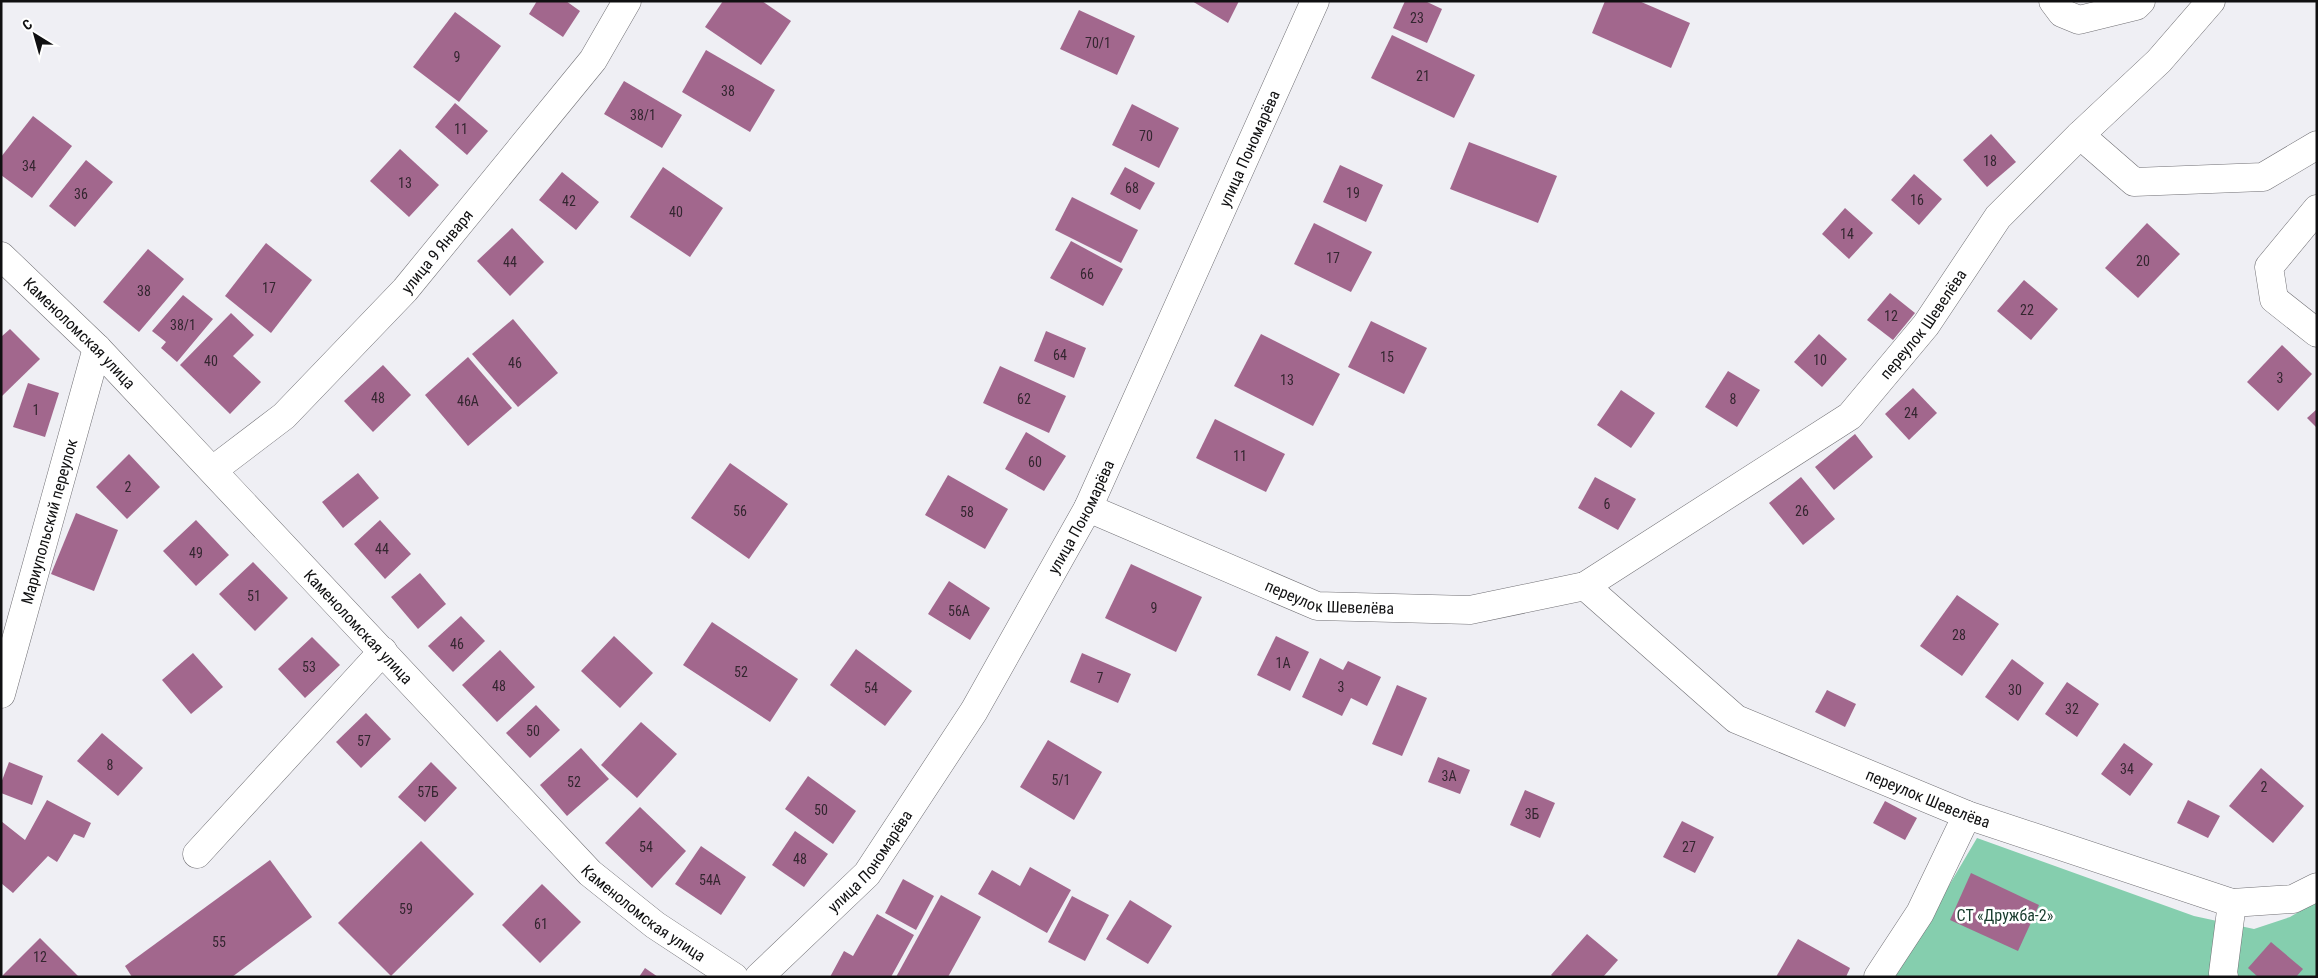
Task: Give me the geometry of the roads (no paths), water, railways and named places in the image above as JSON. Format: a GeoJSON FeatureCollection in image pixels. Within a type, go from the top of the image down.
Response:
{"type":"FeatureCollection","features":[{"type":"Feature","properties":{"kind":"street","name":"улица 9 Января"},"geometry":{"type":"LineString","coordinates":[[212,470],[284,416],[405,290],[593,60],[627,1]]}},
{"type":"Feature","properties":{"kind":"street","name":"улица Пономарёва"},"geometry":{"type":"LineString","coordinates":[[759,977],[867,874],[974,711],[1088,508],[1315,1]]}},
{"type":"Feature","properties":{"kind":"street"},"geometry":{"type":"LineString","coordinates":[[2054,1],[2062,13],[2079,20],[2136,6],[2141,1]]}},
{"type":"Feature","properties":{"kind":"street","name":"переулок Шевелёва"},"geometry":{"type":"LineString","coordinates":[[1088,508],[1317,606],[1470,610],[1585,586],[1850,416],[1926,325],[1998,217],[2080,135],[2159,61],[2211,1]]}},
{"type":"Feature","properties":{"kind":"street"},"geometry":{"type":"LineString","coordinates":[[2080,135],[2134,182],[2263,178],[2317,146]]}},
{"type":"Feature","properties":{"kind":"street"},"geometry":{"type":"LineString","coordinates":[[2317,209],[2269,267],[2274,300],[2317,333]]}},
{"type":"Feature","properties":{"kind":"street","name":"Каменоломская улица"},"geometry":{"type":"LineString","coordinates":[[1,256],[97,348],[590,873],[655,925],[734,977]]}},
{"type":"Feature","properties":{"kind":"street","name":"Мариупольский переулок"},"geometry":{"type":"LineString","coordinates":[[1,694],[97,348]]}},
{"type":"Feature","properties":{"kind":"street","name":"переулок Шевелёва"},"geometry":{"type":"LineString","coordinates":[[1585,586],[1736,719],[1967,815],[2232,903],[2293,899],[2317,887]]}},
{"type":"Feature","properties":{"kind":"street"},"geometry":{"type":"LineString","coordinates":[[197,854],[383,651]]}},
{"type":"Feature","properties":{"kind":"street"},"geometry":{"type":"LineString","coordinates":[[1878,977],[1920,913],[1967,815]]}},
{"type":"Feature","properties":{"kind":"street"},"geometry":{"type":"LineString","coordinates":[[2224,977],[2232,903]]}},
{"type":"Feature","properties":{"kind":"park label","name":"СТ «Дружба-2»"},"geometry":{"type":"Point","coordinates":[2005,915]}}]}
